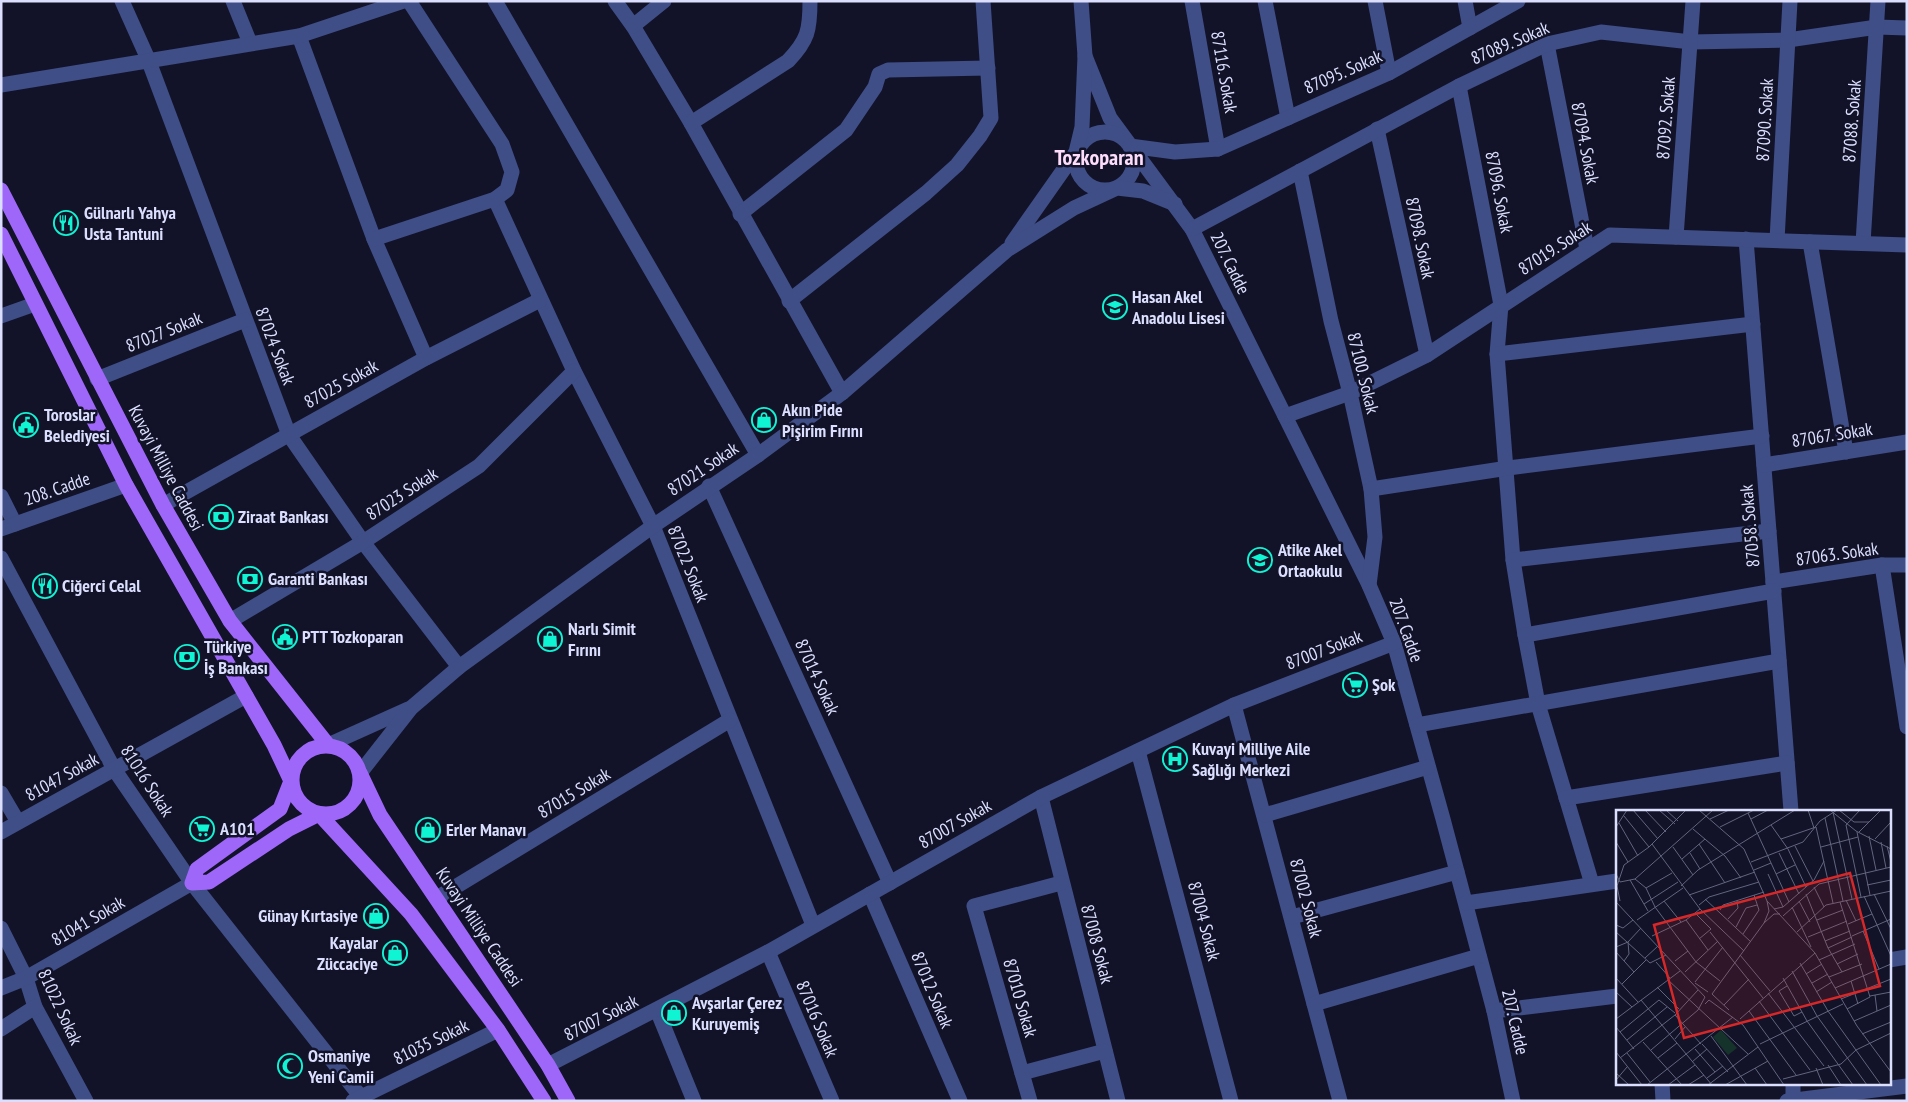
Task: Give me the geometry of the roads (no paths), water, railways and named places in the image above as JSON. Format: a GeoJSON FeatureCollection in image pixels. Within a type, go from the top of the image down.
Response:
{"type":"FeatureCollection","features":[{"type":"Feature","properties":{"kind":"main road","name":"Kuvayi Milliye Caddesi"},"geometry":{"type":"LineString","coordinates":[[1,190],[163,505],[230,621],[328,745]]}},
{"type":"Feature","properties":{"kind":"main road"},"geometry":{"type":"LineString","coordinates":[[1,234],[126,485],[274,745],[291,782],[294,793],[308,810],[319,814],[342,811],[351,804],[357,795],[361,784],[360,773],[356,762],[339,748],[328,745],[316,747],[302,756],[293,770],[291,782],[280,809],[197,869],[192,883],[209,882],[289,829],[319,814]]}},
{"type":"Feature","properties":{"kind":"main road","name":"Kuvayi Milliye Caddesi"},"geometry":{"type":"LineString","coordinates":[[360,773],[380,815],[548,1065],[568,1101]]}},
{"type":"Feature","properties":{"kind":"main road"},"geometry":{"type":"LineString","coordinates":[[319,814],[411,914],[498,1030],[544,1101]]}},
{"type":"Feature","properties":{"kind":"street","name":"87024 Sokak"},"geometry":{"type":"LineString","coordinates":[[122,1],[148,59],[289,435],[363,542],[459,667]]}},
{"type":"Feature","properties":{"kind":"street"},"geometry":{"type":"LineString","coordinates":[[233,1],[250,43]]}},
{"type":"Feature","properties":{"kind":"street"},"geometry":{"type":"LineString","coordinates":[[1,85],[148,59],[298,36],[404,1]]}},
{"type":"Feature","properties":{"kind":"street"},"geometry":{"type":"LineString","coordinates":[[374,239],[495,199],[507,190],[512,172],[502,144],[409,1]]}},
{"type":"Feature","properties":{"kind":"street"},"geometry":{"type":"LineString","coordinates":[[495,1],[758,455]]}},
{"type":"Feature","properties":{"kind":"street"},"geometry":{"type":"LineString","coordinates":[[615,1],[633,26],[691,123],[740,214],[842,393]]}},
{"type":"Feature","properties":{"kind":"street"},"geometry":{"type":"LineString","coordinates":[[633,26],[664,1]]}},
{"type":"Feature","properties":{"kind":"street"},"geometry":{"type":"LineString","coordinates":[[691,123],[788,61],[801,47],[810,28],[810,1]]}},
{"type":"Feature","properties":{"kind":"street"},"geometry":{"type":"LineString","coordinates":[[789,300],[926,193],[957,165],[991,118],[983,1]]}},
{"type":"Feature","properties":{"kind":"street"},"geometry":{"type":"LineString","coordinates":[[1081,1],[1085,56],[1082,127],[1075,161],[1082,179],[1098,190],[1117,188],[1144,191],[1176,205]]}},
{"type":"Feature","properties":{"kind":"street","name":"87116. Sokak"},"geometry":{"type":"LineString","coordinates":[[1192,1],[1218,149]]}},
{"type":"Feature","properties":{"kind":"street"},"geometry":{"type":"LineString","coordinates":[[1265,1],[1288,118]]}},
{"type":"Feature","properties":{"kind":"street"},"geometry":{"type":"LineString","coordinates":[[1374,1],[1388,73]]}},
{"type":"Feature","properties":{"kind":"street"},"geometry":{"type":"LineString","coordinates":[[1465,1],[1470,28]]}},
{"type":"Feature","properties":{"kind":"street","name":"87095. Sokak"},"geometry":{"type":"LineString","coordinates":[[1130,146],[1175,152],[1218,149],[1388,73],[1518,1]]}},
{"type":"Feature","properties":{"kind":"street","name":"87092. Sokak"},"geometry":{"type":"LineString","coordinates":[[1676,237],[1693,1]]}},
{"type":"Feature","properties":{"kind":"street","name":"87090. Sokak"},"geometry":{"type":"LineString","coordinates":[[1776,240],[1790,1]]}},
{"type":"Feature","properties":{"kind":"street","name":"87088. Sokak"},"geometry":{"type":"LineString","coordinates":[[1863,243],[1878,1]]}},
{"type":"Feature","properties":{"kind":"street","name":"87089. Sokak"},"geometry":{"type":"LineString","coordinates":[[1192,229],[1459,86],[1547,44],[1601,32],[1691,42],[1788,40],[1877,27],[1907,28]]}},
{"type":"Feature","properties":{"kind":"street"},"geometry":{"type":"LineString","coordinates":[[298,36],[374,239],[426,358]]}},
{"type":"Feature","properties":{"kind":"street","name":"87094. Sokak"},"geometry":{"type":"LineString","coordinates":[[1547,44],[1588,249]]}},
{"type":"Feature","properties":{"kind":"street","name":"207. Cadde"},"geometry":{"type":"LineString","coordinates":[[1085,56],[1110,118],[1192,229],[1369,585],[1394,643],[1466,903],[1494,1011],[1513,1101]]}},
{"type":"Feature","properties":{"kind":"street"},"geometry":{"type":"LineString","coordinates":[[740,214],[846,130],[875,87],[879,74],[888,70],[988,68]]}},
{"type":"Feature","properties":{"kind":"street","name":"87096. Sokak"},"geometry":{"type":"LineString","coordinates":[[1459,86],[1502,305],[1497,354],[1508,468],[1513,560],[1525,634],[1538,704],[1592,884]]}},
{"type":"Feature","properties":{"kind":"street","name":"87098. Sokak"},"geometry":{"type":"LineString","coordinates":[[1377,129],[1427,355]]}},
{"type":"Feature","properties":{"kind":"street"},"geometry":{"type":"LineString","coordinates":[[1096,132],[1116,133],[1130,146],[1134,165],[1132,174],[1117,188],[1074,208],[1007,250],[1081,143],[1096,132]]}},
{"type":"Feature","properties":{"kind":"street","name":"87100. Sokak"},"geometry":{"type":"LineString","coordinates":[[1300,171],[1331,321],[1350,393],[1371,489],[1375,537],[1369,585]]}},
{"type":"Feature","properties":{"kind":"street","name":"87022 Sokak"},"geometry":{"type":"LineString","coordinates":[[495,199],[574,372],[653,526],[814,925]]}},
{"type":"Feature","properties":{"kind":"street","name":"87019. Sokak"},"geometry":{"type":"LineString","coordinates":[[1285,416],[1350,393],[1427,355],[1610,235],[1907,245]]}},
{"type":"Feature","properties":{"kind":"street","name":"87058. Sokak"},"geometry":{"type":"LineString","coordinates":[[1746,239],[1791,810]]}},
{"type":"Feature","properties":{"kind":"street"},"geometry":{"type":"LineString","coordinates":[[1810,242],[1846,452]]}},
{"type":"Feature","properties":{"kind":"street","name":"87021 Sokak"},"geometry":{"type":"LineString","coordinates":[[360,773],[412,708],[459,667],[653,526],[709,486],[758,455],[842,393],[1007,250]]}},
{"type":"Feature","properties":{"kind":"street","name":"87025 Sokak"},"geometry":{"type":"LineString","coordinates":[[163,505],[426,358],[540,300]]}},
{"type":"Feature","properties":{"kind":"street"},"geometry":{"type":"LineString","coordinates":[[1,316],[35,304]]}},
{"type":"Feature","properties":{"kind":"street","name":"87027 Sokak"},"geometry":{"type":"LineString","coordinates":[[97,379],[245,320]]}},
{"type":"Feature","properties":{"kind":"street"},"geometry":{"type":"LineString","coordinates":[[1497,354],[1753,324]]}},
{"type":"Feature","properties":{"kind":"street","name":"87023 Sokak"},"geometry":{"type":"LineString","coordinates":[[230,621],[363,542],[479,466],[574,372]]}},
{"type":"Feature","properties":{"kind":"street"},"geometry":{"type":"LineString","coordinates":[[1371,489],[1508,468],[1762,436]]}},
{"type":"Feature","properties":{"kind":"street","name":"87067. Sokak"},"geometry":{"type":"LineString","coordinates":[[1764,465],[1907,442]]}},
{"type":"Feature","properties":{"kind":"street","name":"208. Cadde"},"geometry":{"type":"LineString","coordinates":[[8,526],[126,485]]}},
{"type":"Feature","properties":{"kind":"street","name":"87014 Sokak"},"geometry":{"type":"LineString","coordinates":[[709,486],[890,883]]}},
{"type":"Feature","properties":{"kind":"street"},"geometry":{"type":"LineString","coordinates":[[1,496],[8,526]]}},
{"type":"Feature","properties":{"kind":"street"},"geometry":{"type":"LineString","coordinates":[[1513,560],[1769,531]]}},
{"type":"Feature","properties":{"kind":"street","name":"81016 Sokak"},"geometry":{"type":"LineString","coordinates":[[1,558],[114,769],[192,883],[360,1099]]}},
{"type":"Feature","properties":{"kind":"street"},"geometry":{"type":"LineString","coordinates":[[1882,565],[1907,727]]}},
{"type":"Feature","properties":{"kind":"street","name":"87063. Sokak"},"geometry":{"type":"LineString","coordinates":[[1525,634],[1882,565],[1907,565]]}},
{"type":"Feature","properties":{"kind":"street","name":"87007 Sokak"},"geometry":{"type":"LineString","coordinates":[[548,1065],[768,952],[1041,797],[1234,705],[1394,643]]}},
{"type":"Feature","properties":{"kind":"street"},"geometry":{"type":"LineString","coordinates":[[1416,725],[1779,661]]}},
{"type":"Feature","properties":{"kind":"street","name":"81047 Sokak"},"geometry":{"type":"LineString","coordinates":[[1,832],[246,696]]}},
{"type":"Feature","properties":{"kind":"street","name":"87002 Sokak"},"geometry":{"type":"LineString","coordinates":[[1234,705],[1265,815],[1340,1101]]}},
{"type":"Feature","properties":{"kind":"street","name":"87021 Sokak"},"geometry":{"type":"LineString","coordinates":[[328,745],[412,708]]}},
{"type":"Feature","properties":{"kind":"street","name":"87015 Sokak"},"geometry":{"type":"LineString","coordinates":[[437,898],[730,720]]}},
{"type":"Feature","properties":{"kind":"street","name":"87004 Sokak"},"geometry":{"type":"LineString","coordinates":[[1138,751],[1231,1101]]}},
{"type":"Feature","properties":{"kind":"street"},"geometry":{"type":"LineString","coordinates":[[1566,798],[1787,763]]}},
{"type":"Feature","properties":{"kind":"street"},"geometry":{"type":"LineString","coordinates":[[1265,815],[1428,767]]}},
{"type":"Feature","properties":{"kind":"street"},"geometry":{"type":"LineString","coordinates":[[1,793],[18,822]]}},
{"type":"Feature","properties":{"kind":"street","name":"87008 Sokak"},"geometry":{"type":"LineString","coordinates":[[1041,797],[1061,883],[1118,1101]]}},
{"type":"Feature","properties":{"kind":"street"},"geometry":{"type":"LineString","coordinates":[[1292,917],[1457,872]]}},
{"type":"Feature","properties":{"kind":"street"},"geometry":{"type":"LineString","coordinates":[[1466,903],[1616,881]]}},
{"type":"Feature","properties":{"kind":"street","name":"81041 Sokak"},"geometry":{"type":"LineString","coordinates":[[1,988],[26,978],[192,883]]}},
{"type":"Feature","properties":{"kind":"street","name":"87010 Sokak"},"geometry":{"type":"LineString","coordinates":[[1030,1101],[974,906],[1061,883]]}},
{"type":"Feature","properties":{"kind":"street","name":"87012 Sokak"},"geometry":{"type":"LineString","coordinates":[[870,894],[960,1101]]}},
{"type":"Feature","properties":{"kind":"street","name":"81022 Sokak"},"geometry":{"type":"LineString","coordinates":[[1,928],[26,978],[35,1007],[86,1101]]}},
{"type":"Feature","properties":{"kind":"street","name":"87016 Sokak"},"geometry":{"type":"LineString","coordinates":[[768,952],[832,1101]]}},
{"type":"Feature","properties":{"kind":"street"},"geometry":{"type":"LineString","coordinates":[[1314,1004],[1479,956]]}},
{"type":"Feature","properties":{"kind":"street"},"geometry":{"type":"LineString","coordinates":[[1890,960],[1907,957]]}},
{"type":"Feature","properties":{"kind":"street"},"geometry":{"type":"LineString","coordinates":[[1494,1011],[1616,996]]}},
{"type":"Feature","properties":{"kind":"street"},"geometry":{"type":"LineString","coordinates":[[1,1029],[35,1007]]}},
{"type":"Feature","properties":{"kind":"street"},"geometry":{"type":"LineString","coordinates":[[657,1010],[694,1101]]}},
{"type":"Feature","properties":{"kind":"street","name":"81035 Sokak"},"geometry":{"type":"LineString","coordinates":[[360,1099],[498,1030]]}},
{"type":"Feature","properties":{"kind":"street"},"geometry":{"type":"LineString","coordinates":[[1022,1073],[1106,1051]]}},
{"type":"Feature","properties":{"kind":"street"},"geometry":{"type":"LineString","coordinates":[[1662,1084],[1663,1101]]}},
{"type":"Feature","properties":{"kind":"street"},"geometry":{"type":"LineString","coordinates":[[1793,1084],[1793,1100]]}},
{"type":"Feature","properties":{"kind":"street"},"geometry":{"type":"LineString","coordinates":[[1787,1101],[1907,1086]]}},
{"type":"Feature","properties":{"kind":"place","name":"Gülnarlı Yahya Usta Tantuni"},"geometry":{"type":"Point","coordinates":[66,223]}},
{"type":"Feature","properties":{"kind":"place","name":"Hasan Akel Anadolu Lisesi"},"geometry":{"type":"Point","coordinates":[1115,307]}},
{"type":"Feature","properties":{"kind":"place","name":"Akın Pide Pişirim Fırını"},"geometry":{"type":"Point","coordinates":[764,420]}},
{"type":"Feature","properties":{"kind":"place","name":"Toroslar Belediyesi"},"geometry":{"type":"Point","coordinates":[26,425]}},
{"type":"Feature","properties":{"kind":"place","name":"Ziraat Bankası"},"geometry":{"type":"Point","coordinates":[221,517]}},
{"type":"Feature","properties":{"kind":"place","name":"Atike Akel Ortaokulu"},"geometry":{"type":"Point","coordinates":[1260,560]}},
{"type":"Feature","properties":{"kind":"place","name":"Garanti Bankası"},"geometry":{"type":"Point","coordinates":[250,579]}},
{"type":"Feature","properties":{"kind":"place","name":"Ciğerci Celal"},"geometry":{"type":"Point","coordinates":[45,586]}},
{"type":"Feature","properties":{"kind":"place","name":"PTT Tozkoparan"},"geometry":{"type":"Point","coordinates":[285,637]}},
{"type":"Feature","properties":{"kind":"place","name":"Narlı Simit Fırını"},"geometry":{"type":"Point","coordinates":[550,639]}},
{"type":"Feature","properties":{"kind":"place","name":"Türkiye İş Bankası"},"geometry":{"type":"Point","coordinates":[187,657]}},
{"type":"Feature","properties":{"kind":"place","name":"Şok"},"geometry":{"type":"Point","coordinates":[1355,685]}},
{"type":"Feature","properties":{"kind":"place","name":"Kuvayi Milliye Aile Sağlığı Merkezi"},"geometry":{"type":"Point","coordinates":[1175,759]}},
{"type":"Feature","properties":{"kind":"place","name":"A101"},"geometry":{"type":"Point","coordinates":[202,829]}},
{"type":"Feature","properties":{"kind":"place","name":"Erler Manavı"},"geometry":{"type":"Point","coordinates":[428,830]}},
{"type":"Feature","properties":{"kind":"place","name":"Günay Kırtasiye"},"geometry":{"type":"Point","coordinates":[376,916]}},
{"type":"Feature","properties":{"kind":"place","name":"Kayalar Züccaciye"},"geometry":{"type":"Point","coordinates":[395,953]}},
{"type":"Feature","properties":{"kind":"place","name":"Avşarlar Çerez Kuruyemiş"},"geometry":{"type":"Point","coordinates":[674,1013]}},
{"type":"Feature","properties":{"kind":"place","name":"Osmaniye Yeni Camii"},"geometry":{"type":"Point","coordinates":[290,1066]}},
{"type":"Feature","properties":{"kind":"district","name":"Tozkoparan"},"geometry":{"type":"Point","coordinates":[1099,157]}}]}
